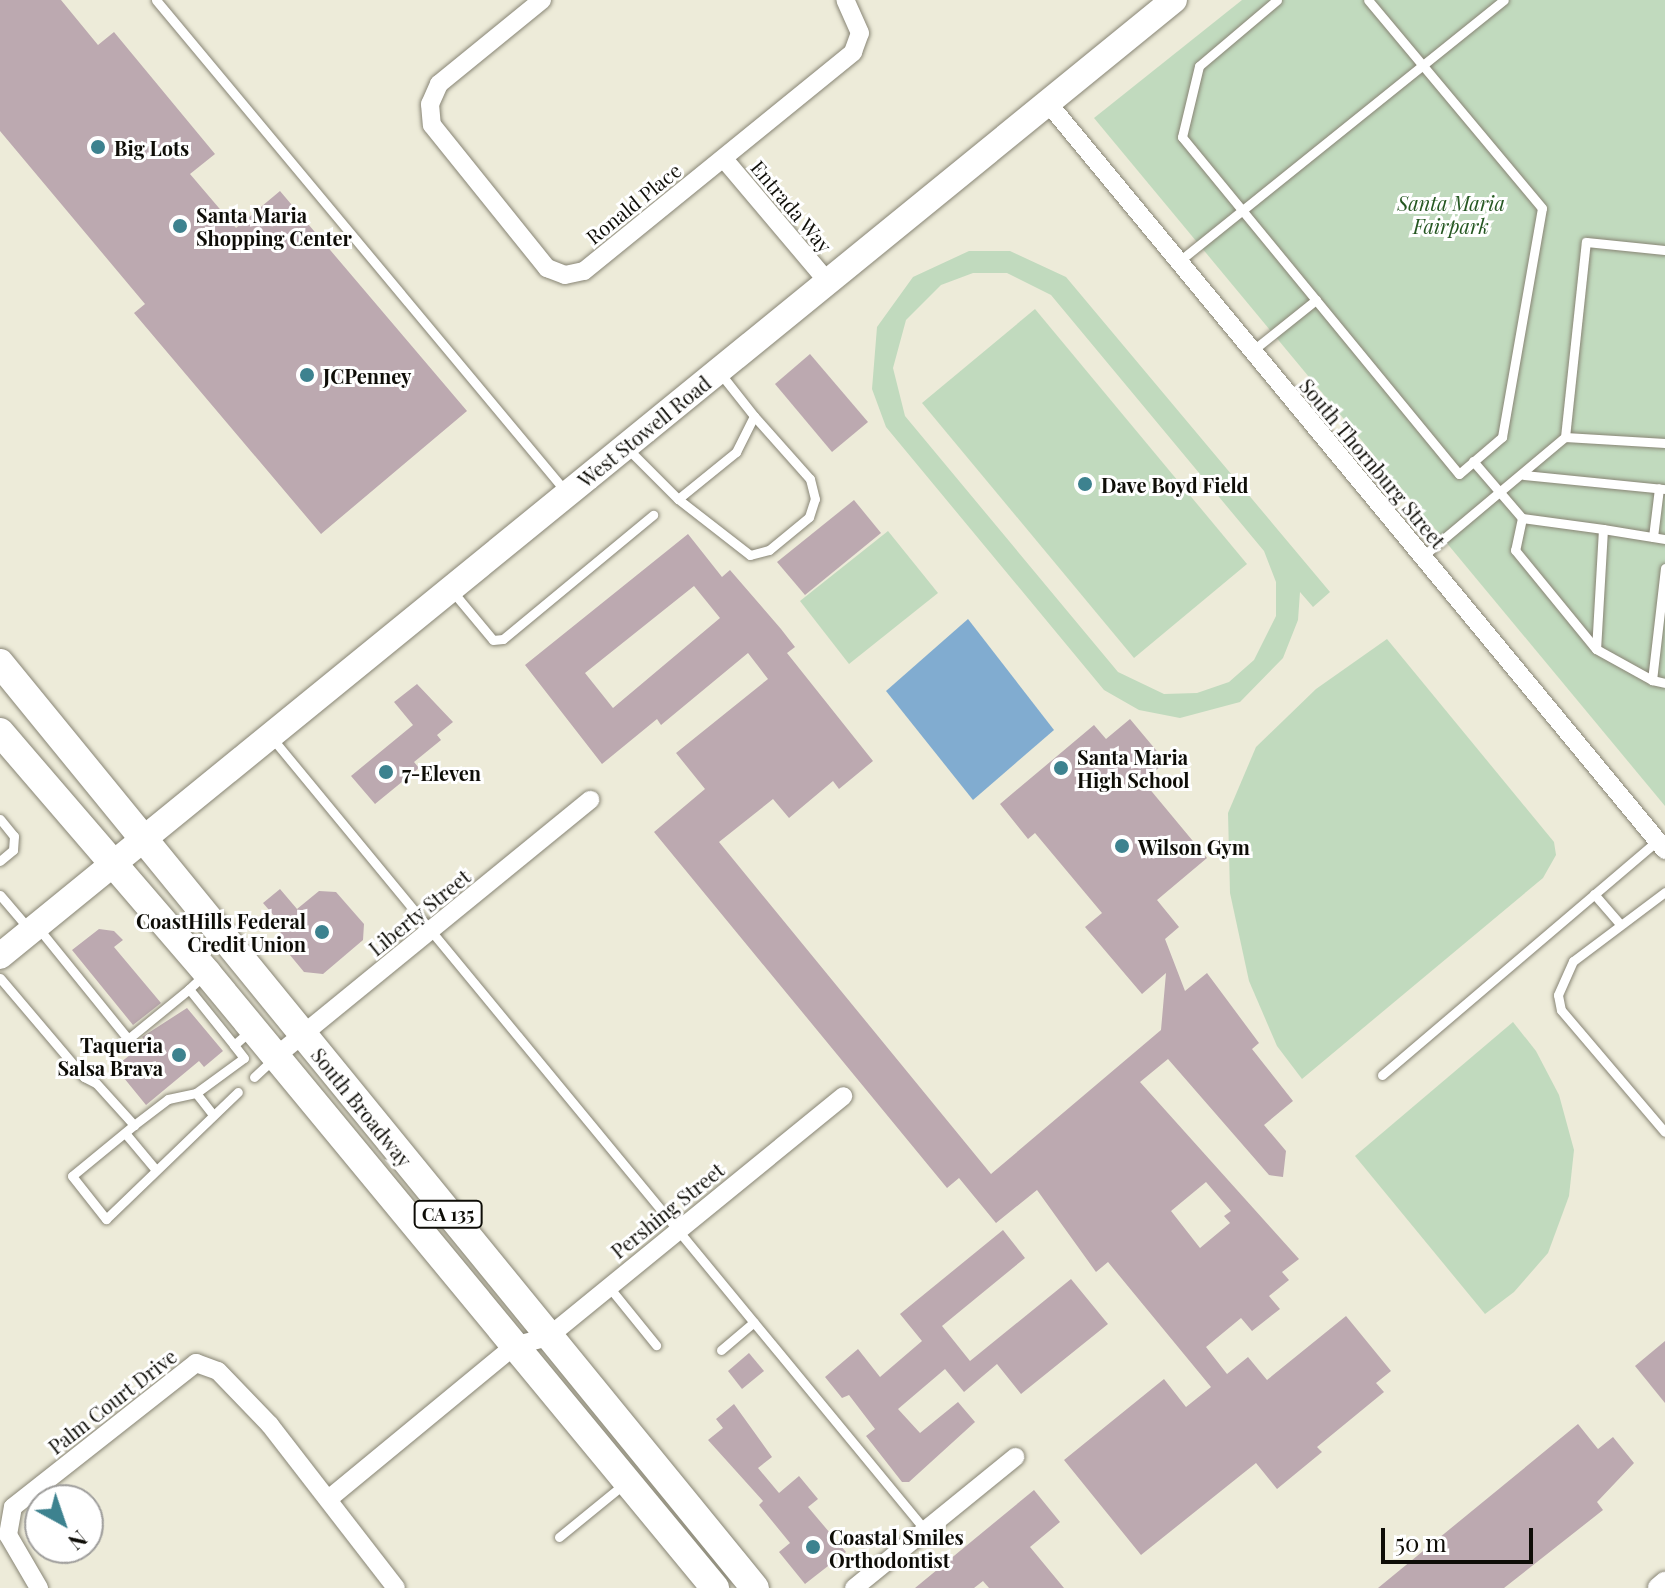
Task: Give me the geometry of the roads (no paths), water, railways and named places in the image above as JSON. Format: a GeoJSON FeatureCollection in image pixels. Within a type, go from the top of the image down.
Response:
{"type":"FeatureCollection","features":[{"type":"Feature","properties":{"kind":"main road","name":"West Stowell Road"},"geometry":{"type":"LineString","coordinates":[[0,956],[1174,0]]}},
{"type":"Feature","properties":{"kind":"main road","name":"South Broadway"},"geometry":{"type":"LineString","coordinates":[[0,663],[755,1588]]}},
{"type":"Feature","properties":{"kind":"main road","name":"South Broadway"},"geometry":{"type":"LineString","coordinates":[[0,732],[113,862],[198,981],[243,1037],[275,1057],[715,1588]]}},
{"type":"Feature","properties":{"kind":"street","name":"Ronald Place"},"geometry":{"type":"LineString","coordinates":[[542,0],[439,84],[430,104],[432,125],[441,140],[547,268],[565,275],[584,271],[853,52],[860,33],[845,0]]}},
{"type":"Feature","properties":{"kind":"street","name":"South Thornburg Street"},"geometry":{"type":"LineString","coordinates":[[1048,103],[1661,846]]}},
{"type":"Feature","properties":{"kind":"street","name":"Entrada Way"},"geometry":{"type":"LineString","coordinates":[[724,159],[827,281]]}},
{"type":"Feature","properties":{"kind":"street","name":"Liberty Street"},"geometry":{"type":"LineString","coordinates":[[275,1057],[590,800]]}},
{"type":"Feature","properties":{"kind":"street","name":"Pershing Street"},"geometry":{"type":"LineString","coordinates":[[514,1346],[548,1337],[843,1096]]}},
{"type":"Feature","properties":{"kind":"street"},"geometry":{"type":"LineString","coordinates":[[331,1497],[514,1346]]}},
{"type":"Feature","properties":{"kind":"street","name":"Palm Court Drive"},"geometry":{"type":"LineString","coordinates":[[39,1588],[8,1535],[13,1507],[196,1363],[218,1371],[331,1497],[396,1588]]}},
{"type":"Feature","properties":{"kind":"street"},"geometry":{"type":"LineString","coordinates":[[854,1588],[1015,1457]]}},
{"type":"Feature","properties":{"kind":"street"},"geometry":{"type":"LineString","coordinates":[[1659,1588],[1665,1583]]}},
{"type":"Feature","properties":{"kind":"lane"},"geometry":{"type":"LineString","coordinates":[[156,0],[567,494]]}},
{"type":"Feature","properties":{"kind":"lane"},"geometry":{"type":"LineString","coordinates":[[1277,0],[1199,66],[1182,137],[1459,474],[1502,437],[1542,208],[1368,0]]}},
{"type":"Feature","properties":{"kind":"lane"},"geometry":{"type":"LineString","coordinates":[[1178,262],[1504,0]]}},
{"type":"Feature","properties":{"kind":"lane"},"geometry":{"type":"LineString","coordinates":[[1422,557],[1524,475],[1565,437],[1586,242],[1665,250]]}},
{"type":"Feature","properties":{"kind":"lane"},"geometry":{"type":"LineString","coordinates":[[1252,351],[1316,300]]}},
{"type":"Feature","properties":{"kind":"lane"},"geometry":{"type":"LineString","coordinates":[[625,446],[678,499],[750,555],[769,550],[809,517],[815,499],[810,479],[718,371]]}},
{"type":"Feature","properties":{"kind":"lane"},"geometry":{"type":"LineString","coordinates":[[678,499],[736,452],[754,416]]}},
{"type":"Feature","properties":{"kind":"lane"},"geometry":{"type":"LineString","coordinates":[[1565,437],[1665,443]]}},
{"type":"Feature","properties":{"kind":"lane"},"geometry":{"type":"LineString","coordinates":[[1473,461],[1522,518],[1665,539]]}},
{"type":"Feature","properties":{"kind":"lane"},"geometry":{"type":"LineString","coordinates":[[1524,475],[1662,489],[1653,537]]}},
{"type":"Feature","properties":{"kind":"lane"},"geometry":{"type":"LineString","coordinates":[[451,589],[493,640],[503,639],[653,515]]}},
{"type":"Feature","properties":{"kind":"lane"},"geometry":{"type":"LineString","coordinates":[[1522,518],[1515,550],[1596,649],[1652,680],[1665,683]]}},
{"type":"Feature","properties":{"kind":"lane"},"geometry":{"type":"LineString","coordinates":[[1596,649],[1603,529]]}},
{"type":"Feature","properties":{"kind":"lane"},"geometry":{"type":"LineString","coordinates":[[1652,680],[1665,568]]}},
{"type":"Feature","properties":{"kind":"lane"},"geometry":{"type":"LineString","coordinates":[[270,735],[925,1530]]}},
{"type":"Feature","properties":{"kind":"lane"},"geometry":{"type":"LineString","coordinates":[[0,819],[14,836],[13,850],[0,861]]}},
{"type":"Feature","properties":{"kind":"lane"},"geometry":{"type":"LineString","coordinates":[[1382,1075],[1594,894],[1661,846]]}},
{"type":"Feature","properties":{"kind":"lane"},"geometry":{"type":"LineString","coordinates":[[1665,892],[1566,969],[1558,995],[1561,1010],[1665,1132]]}},
{"type":"Feature","properties":{"kind":"lane"},"geometry":{"type":"LineString","coordinates":[[1594,894],[1620,924]]}},
{"type":"Feature","properties":{"kind":"lane"},"geometry":{"type":"LineString","coordinates":[[0,895],[33,928],[128,1039],[198,981]]}},
{"type":"Feature","properties":{"kind":"lane"},"geometry":{"type":"LineString","coordinates":[[0,978],[84,1077],[96,1083],[156,1170]]}},
{"type":"Feature","properties":{"kind":"lane"},"geometry":{"type":"LineString","coordinates":[[238,1092],[106,1219],[72,1176],[168,1099],[196,1093],[244,1058],[243,1037]]}},
{"type":"Feature","properties":{"kind":"lane"},"geometry":{"type":"LineString","coordinates":[[254,1077],[275,1057]]}},
{"type":"Feature","properties":{"kind":"lane"},"geometry":{"type":"LineString","coordinates":[[196,1093],[213,1115]]}},
{"type":"Feature","properties":{"kind":"lane"},"geometry":{"type":"LineString","coordinates":[[609,1287],[656,1345]]}},
{"type":"Feature","properties":{"kind":"lane"},"geometry":{"type":"LineString","coordinates":[[721,1350],[754,1322]]}},
{"type":"Feature","properties":{"kind":"lane"},"geometry":{"type":"LineString","coordinates":[[559,1537],[626,1482]]}},
{"type":"Feature","properties":{"kind":"water"},"geometry":{"type":"Polygon","coordinates":[[[968,619],[1054,730],[973,800],[886,691],[968,619]]]}},
{"type":"Feature","properties":{"kind":"place","name":"Big Lots"},"geometry":{"type":"Point","coordinates":[98,147]}},
{"type":"Feature","properties":{"kind":"place","name":"Santa Maria Shopping Center"},"geometry":{"type":"Point","coordinates":[180,226]}},
{"type":"Feature","properties":{"kind":"place","name":"JCPenney"},"geometry":{"type":"Point","coordinates":[307,375]}},
{"type":"Feature","properties":{"kind":"place","name":"Dave Boyd Field"},"geometry":{"type":"Point","coordinates":[1085,484]}},
{"type":"Feature","properties":{"kind":"place","name":"Santa Maria High School"},"geometry":{"type":"Point","coordinates":[1061,768]}},
{"type":"Feature","properties":{"kind":"place","name":"7-Eleven"},"geometry":{"type":"Point","coordinates":[386,772]}},
{"type":"Feature","properties":{"kind":"place","name":"Wilson Gym"},"geometry":{"type":"Point","coordinates":[1122,846]}},
{"type":"Feature","properties":{"kind":"place","name":"CoastHills Federal Credit Union"},"geometry":{"type":"Point","coordinates":[322,932]}},
{"type":"Feature","properties":{"kind":"place","name":"Taqueria Salsa Brava"},"geometry":{"type":"Point","coordinates":[179,1055]}},
{"type":"Feature","properties":{"kind":"place","name":"Coastal Smiles Orthodontist"},"geometry":{"type":"Point","coordinates":[813,1547]}},
{"type":"Feature","properties":{"kind":"park label","name":"Santa Maria Fairpark"},"geometry":{"type":"Point","coordinates":[1451,214]}}]}
